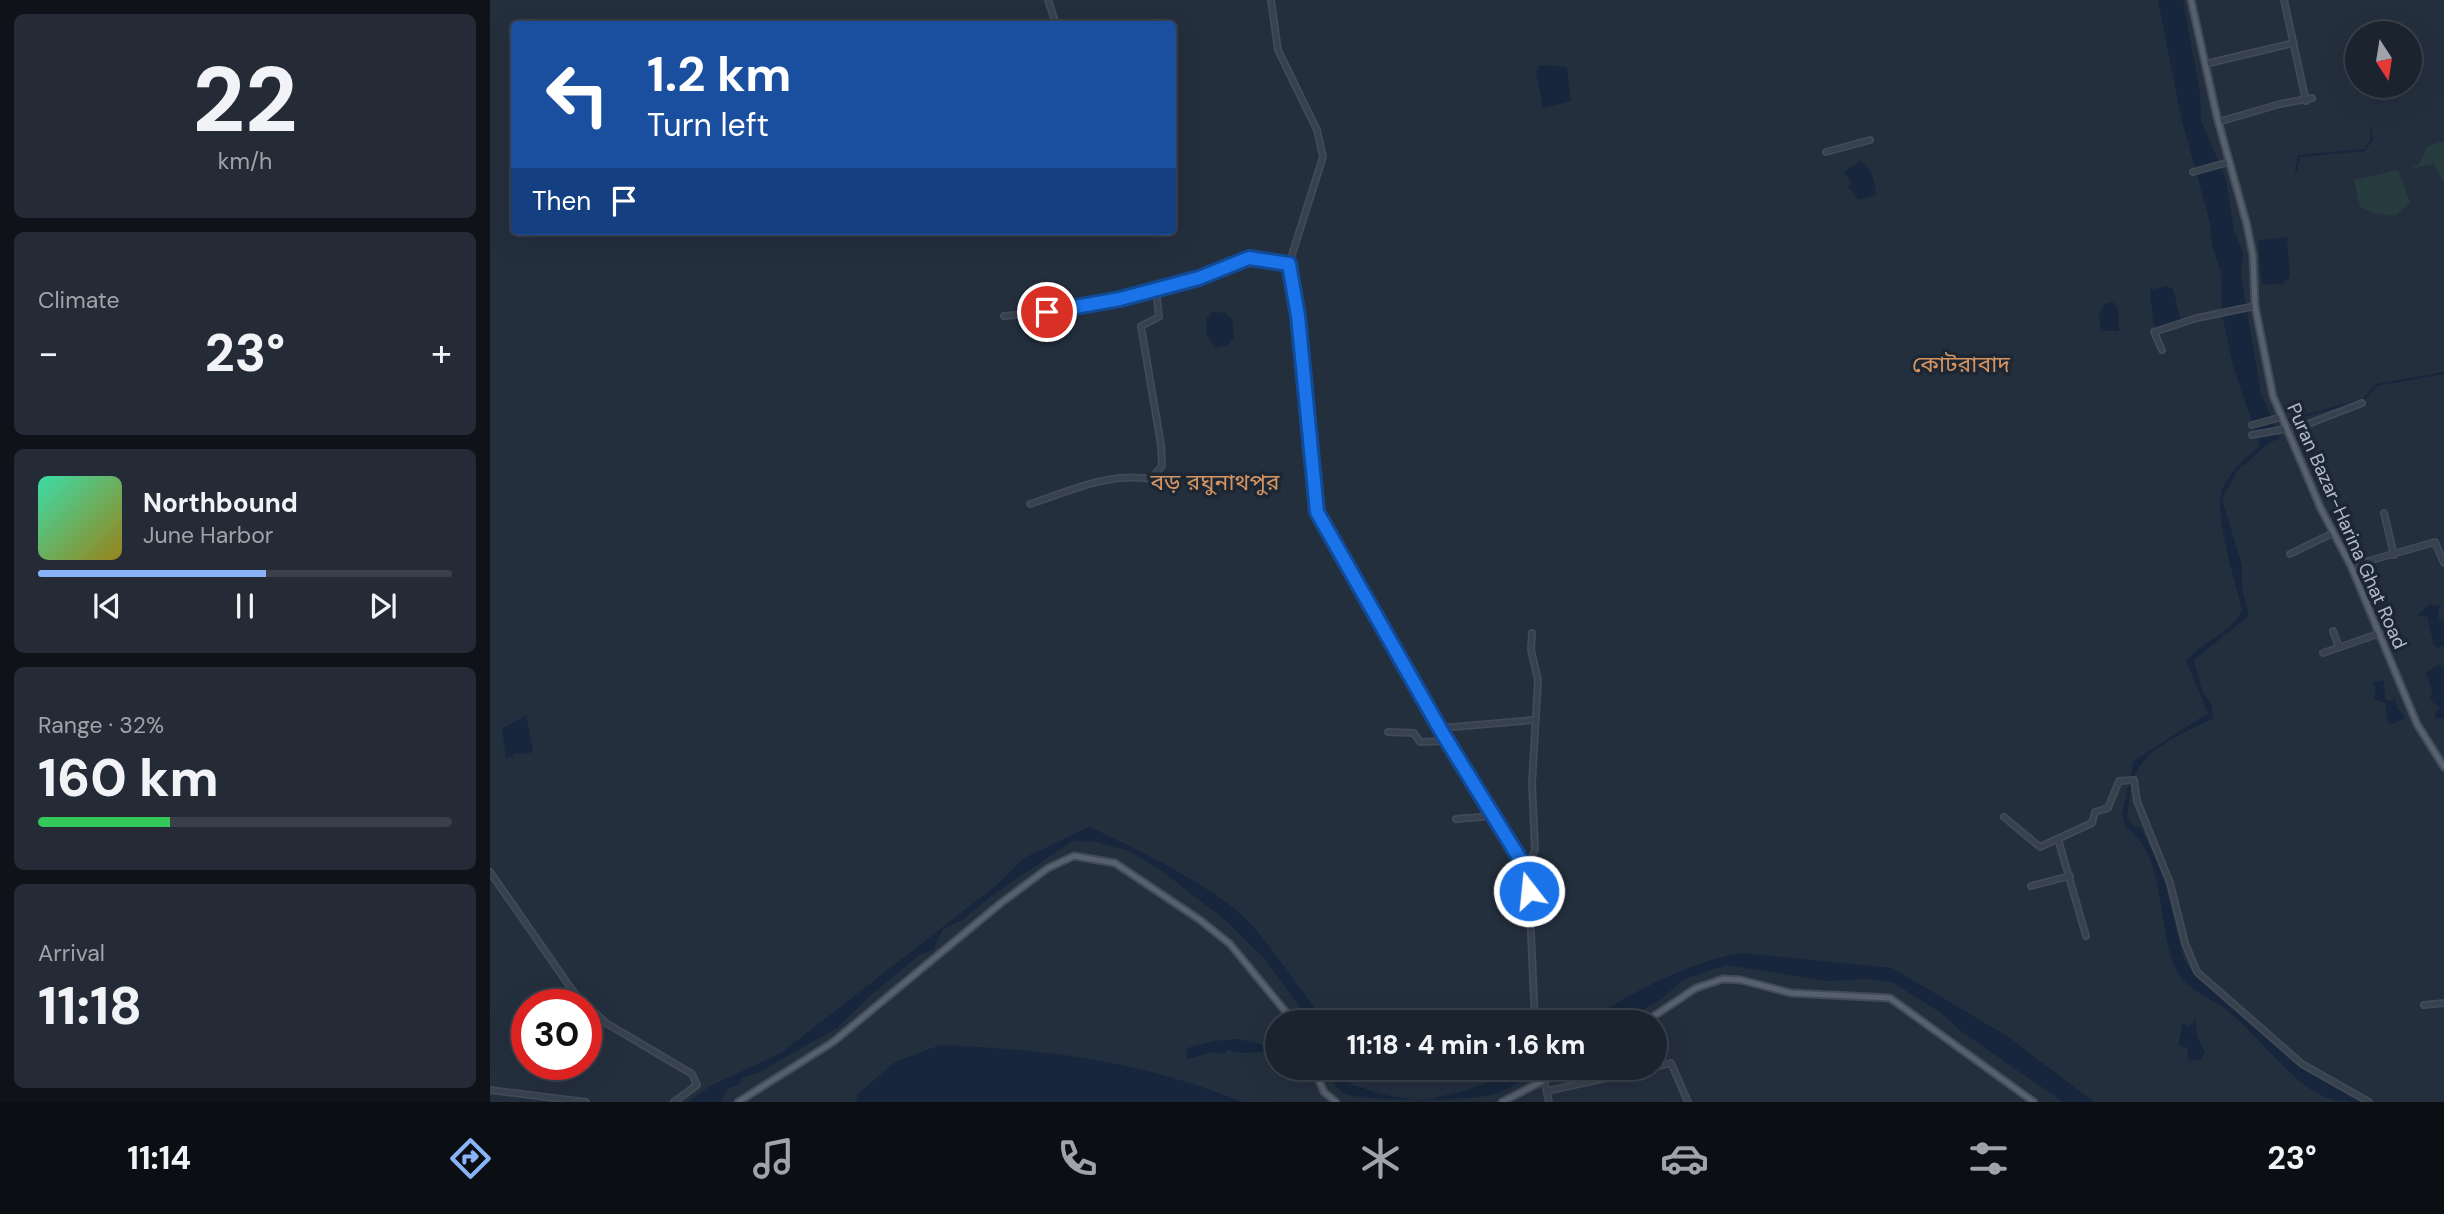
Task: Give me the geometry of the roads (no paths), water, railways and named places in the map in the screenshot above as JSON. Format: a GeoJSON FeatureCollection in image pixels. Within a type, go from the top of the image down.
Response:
{"type":"FeatureCollection","features":[{"type":"Feature","properties":{"kind":"main road","name":"Puran Bazar-Harina Ghat Road"},"geometry":{"type":"LineString","coordinates":[[2191,0],[2218,122],[2253,256],[2255,306],[2273,396],[2285,429],[2351,566],[2417,724],[2444,767]]}},
{"type":"Feature","properties":{"kind":"main road"},"geometry":{"type":"LineString","coordinates":[[738,1102],[833,1042],[1001,903],[1048,868],[1074,856],[1115,863],[1200,920],[1230,944],[1284,1010]]}},
{"type":"Feature","properties":{"kind":"main road"},"geometry":{"type":"LineString","coordinates":[[1663,1010],[1696,988],[1723,979],[1741,980],[1791,993],[1890,998],[2034,1102]]}},
{"type":"Feature","properties":{"kind":"main road"},"geometry":{"type":"LineString","coordinates":[[1319,1080],[1324,1092],[1336,1102]]}},
{"type":"Feature","properties":{"kind":"main road"},"geometry":{"type":"LineString","coordinates":[[1502,1102],[1548,1080]]}},
{"type":"Feature","properties":{"kind":"street"},"geometry":{"type":"LineString","coordinates":[[1048,0],[1055,21]]}},
{"type":"Feature","properties":{"kind":"street"},"geometry":{"type":"LineString","coordinates":[[1271,0],[1278,50],[1317,130],[1323,157],[1289,264],[1298,316],[1317,512],[1448,741],[1528,867]]}},
{"type":"Feature","properties":{"kind":"street"},"geometry":{"type":"LineString","coordinates":[[2284,0],[2306,101]]}},
{"type":"Feature","properties":{"kind":"street"},"geometry":{"type":"LineString","coordinates":[[2205,64],[2294,43]]}},
{"type":"Feature","properties":{"kind":"street"},"geometry":{"type":"LineString","coordinates":[[2218,122],[2280,104],[2312,98]]}},
{"type":"Feature","properties":{"kind":"street"},"geometry":{"type":"LineString","coordinates":[[1826,152],[1870,140]]}},
{"type":"Feature","properties":{"kind":"street"},"geometry":{"type":"LineString","coordinates":[[2193,172],[2229,162]]}},
{"type":"Feature","properties":{"kind":"street"},"geometry":{"type":"LineString","coordinates":[[1004,316],[1068,310],[1199,278],[1249,258],[1289,264]]}},
{"type":"Feature","properties":{"kind":"street"},"geometry":{"type":"LineString","coordinates":[[1030,504],[1097,480],[1130,475],[1151,479],[1162,466],[1154,390],[1141,332],[1143,323],[1159,317],[1156,289]]}},
{"type":"Feature","properties":{"kind":"street"},"geometry":{"type":"LineString","coordinates":[[2162,350],[2154,332],[2220,312],[2255,306]]}},
{"type":"Feature","properties":{"kind":"street"},"geometry":{"type":"LineString","coordinates":[[2252,436],[2316,422],[2362,403]]}},
{"type":"Feature","properties":{"kind":"street"},"geometry":{"type":"LineString","coordinates":[[2252,425],[2282,417]]}},
{"type":"Feature","properties":{"kind":"street"},"geometry":{"type":"LineString","coordinates":[[2384,513],[2394,555]]}},
{"type":"Feature","properties":{"kind":"street"},"geometry":{"type":"LineString","coordinates":[[2290,554],[2333,533]]}},
{"type":"Feature","properties":{"kind":"street"},"geometry":{"type":"LineString","coordinates":[[2351,566],[2435,541],[2444,563]]}},
{"type":"Feature","properties":{"kind":"street"},"geometry":{"type":"LineString","coordinates":[[2333,631],[2339,647]]}},
{"type":"Feature","properties":{"kind":"street"},"geometry":{"type":"LineString","coordinates":[[1532,633],[1531,650],[1537,670],[1534,720],[1535,849],[1528,867],[1534,1010]]}},
{"type":"Feature","properties":{"kind":"street"},"geometry":{"type":"LineString","coordinates":[[2323,653],[2378,634]]}},
{"type":"Feature","properties":{"kind":"street"},"geometry":{"type":"LineString","coordinates":[[1441,728],[1534,720]]}},
{"type":"Feature","properties":{"kind":"street"},"geometry":{"type":"LineString","coordinates":[[1388,732],[1414,733],[1420,743],[1448,741]]}},
{"type":"Feature","properties":{"kind":"street"},"geometry":{"type":"LineString","coordinates":[[2004,817],[2040,847],[2092,823],[2095,812],[2108,808],[2119,781],[2134,780],[2137,801],[2170,883],[2185,943],[2197,972],[2302,1064],[2368,1102]]}},
{"type":"Feature","properties":{"kind":"street"},"geometry":{"type":"LineString","coordinates":[[1456,819],[1494,816]]}},
{"type":"Feature","properties":{"kind":"street"},"geometry":{"type":"LineString","coordinates":[[2059,839],[2086,936]]}},
{"type":"Feature","properties":{"kind":"street"},"geometry":{"type":"LineString","coordinates":[[490,872],[575,994],[606,1023],[692,1074],[697,1084],[674,1102]]}},
{"type":"Feature","properties":{"kind":"street"},"geometry":{"type":"LineString","coordinates":[[2031,886],[2070,876]]}},
{"type":"Feature","properties":{"kind":"street"},"geometry":{"type":"LineString","coordinates":[[2424,1005],[2444,1003]]}},
{"type":"Feature","properties":{"kind":"street"},"geometry":{"type":"LineString","coordinates":[[1667,1064],[1671,1063],[1688,1102]]}},
{"type":"Feature","properties":{"kind":"street"},"geometry":{"type":"LineString","coordinates":[[1543,1080],[1549,1102]]}},
{"type":"Feature","properties":{"kind":"street"},"geometry":{"type":"LineString","coordinates":[[1547,1091],[1596,1080]]}},
{"type":"Feature","properties":{"kind":"street"},"geometry":{"type":"LineString","coordinates":[[490,1090],[586,1102]]}},
{"type":"Feature","properties":{"kind":"water"},"geometry":{"type":"Polygon","coordinates":[[[2158,0],[2183,0],[2200,93],[2201,121],[2226,179],[2234,230],[2243,253],[2241,275],[2261,393],[2280,438],[2269,443],[2237,471],[2222,499],[2242,566],[2242,588],[2249,616],[2194,660],[2202,691],[2212,705],[2213,718],[2177,736],[2143,761],[2131,785],[2127,817],[2134,827],[2141,828],[2163,874],[2184,959],[2195,976],[2306,1071],[2361,1102],[2334,1100],[2310,1089],[2229,1012],[2183,980],[2171,956],[2155,874],[2139,839],[2125,827],[2122,814],[2134,761],[2208,713],[2186,661],[2231,626],[2242,610],[2230,566],[2220,513],[2220,498],[2230,475],[2260,446],[2233,366],[2222,313],[2221,272],[2212,246],[2210,223],[2181,117],[2158,0]]]}},
{"type":"Feature","properties":{"kind":"water"},"geometry":{"type":"Polygon","coordinates":[[[1540,65],[1567,67],[1571,101],[1543,108],[1536,73],[1540,65]]]}},
{"type":"Feature","properties":{"kind":"water"},"geometry":{"type":"Polygon","coordinates":[[[1860,161],[1872,175],[1876,195],[1858,200],[1848,186],[1852,184],[1844,172],[1860,161]]]}},
{"type":"Feature","properties":{"kind":"water"},"geometry":{"type":"Polygon","coordinates":[[[2287,237],[2290,277],[2283,284],[2262,285],[2258,240],[2287,237]]]}},
{"type":"Feature","properties":{"kind":"water"},"geometry":{"type":"Polygon","coordinates":[[[2167,286],[2173,289],[2181,321],[2157,329],[2153,321],[2150,290],[2167,286]]]}},
{"type":"Feature","properties":{"kind":"water"},"geometry":{"type":"Polygon","coordinates":[[[2113,302],[2118,309],[2119,331],[2101,331],[2099,313],[2106,303],[2113,302]]]}},
{"type":"Feature","properties":{"kind":"water"},"geometry":{"type":"Polygon","coordinates":[[[1213,312],[1226,313],[1232,319],[1234,337],[1228,345],[1215,348],[1207,336],[1206,319],[1213,312]]]}},
{"type":"Feature","properties":{"kind":"water"},"geometry":{"type":"Polygon","coordinates":[[[2430,604],[2441,606],[2438,611],[2439,619],[2444,622],[2444,645],[2438,648],[2434,645],[2427,617],[2417,615],[2430,604]]]}},
{"type":"Feature","properties":{"kind":"water"},"geometry":{"type":"Polygon","coordinates":[[[2438,664],[2444,669],[2444,719],[2436,718],[2434,714],[2440,708],[2430,700],[2432,691],[2426,673],[2438,664]]]}},
{"type":"Feature","properties":{"kind":"water"},"geometry":{"type":"Polygon","coordinates":[[[2384,680],[2385,699],[2390,701],[2396,698],[2395,703],[2399,705],[2397,708],[2404,714],[2404,719],[2392,724],[2388,723],[2385,703],[2373,699],[2376,691],[2373,682],[2384,680]]]}},
{"type":"Feature","properties":{"kind":"water"},"geometry":{"type":"Polygon","coordinates":[[[526,715],[533,750],[531,753],[513,754],[513,757],[506,758],[502,729],[526,715]]]}},
{"type":"Feature","properties":{"kind":"water"},"geometry":{"type":"Polygon","coordinates":[[[1089,827],[1172,868],[1215,894],[1247,920],[1317,1010],[1301,1010],[1265,959],[1225,920],[1162,871],[1129,851],[1096,842],[1072,841],[990,897],[962,920],[943,929],[933,950],[921,954],[872,994],[838,1027],[758,1073],[742,1077],[740,1084],[727,1089],[721,1102],[688,1102],[710,1086],[781,1053],[998,884],[1024,858],[1089,827]]]}},
{"type":"Feature","properties":{"kind":"water"},"geometry":{"type":"Polygon","coordinates":[[[1741,953],[1892,968],[2007,1036],[2094,1102],[2063,1102],[1962,1032],[1941,1013],[1892,982],[1868,979],[1828,981],[1726,965],[1682,980],[1663,998],[1643,1010],[1605,1010],[1660,980],[1741,953]]]}},
{"type":"Feature","properties":{"kind":"water"},"geometry":{"type":"Polygon","coordinates":[[[2196,1019],[2197,1036],[2205,1053],[2200,1060],[2189,1061],[2187,1048],[2178,1045],[2183,1023],[2189,1027],[2196,1019]]]}},
{"type":"Feature","properties":{"kind":"water"},"geometry":{"type":"Polygon","coordinates":[[[1238,1039],[1265,1045],[1265,1052],[1244,1053],[1227,1050],[1225,1054],[1213,1052],[1187,1059],[1187,1048],[1214,1041],[1238,1039]]]}},
{"type":"Feature","properties":{"kind":"water"},"geometry":{"type":"Polygon","coordinates":[[[940,1045],[1020,1050],[1094,1060],[1166,1076],[1242,1102],[856,1102],[858,1094],[895,1062],[940,1045]]]}},
{"type":"Feature","properties":{"kind":"water"},"geometry":{"type":"Polygon","coordinates":[[[1333,1080],[1348,1080],[1351,1084],[1380,1094],[1414,1100],[1358,1097],[1345,1094],[1333,1080]]]}},
{"type":"Feature","properties":{"kind":"water"},"geometry":{"type":"Polygon","coordinates":[[[1491,1080],[1524,1080],[1494,1094],[1425,1100],[1465,1091],[1491,1080]]]}},
{"type":"Feature","properties":{"kind":"waterway"},"geometry":{"type":"LineString","coordinates":[[2296,172],[2299,156],[2364,150],[2372,140],[2371,130]]}},
{"type":"Feature","properties":{"kind":"waterway"},"geometry":{"type":"LineString","coordinates":[[2289,420],[2363,400],[2377,385],[2444,373]]}},
{"type":"Feature","properties":{"kind":"district","name":"কোটরাবাদ"},"geometry":{"type":"Point","coordinates":[1961,364]}},
{"type":"Feature","properties":{"kind":"district","name":"বড় রঘুনাথপুর"},"geometry":{"type":"Point","coordinates":[1215,482]}}]}
